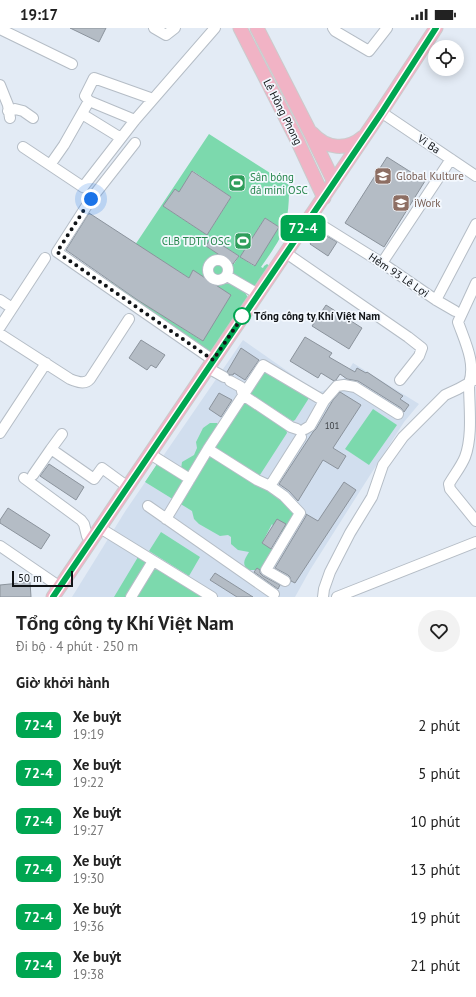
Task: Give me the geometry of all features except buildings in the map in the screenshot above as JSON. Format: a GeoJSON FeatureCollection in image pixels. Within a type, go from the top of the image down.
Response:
{"type":"FeatureCollection","features":[{"type":"Feature","properties":{"kind":"main road","name":"Lê Hồng Phong"},"geometry":{"type":"LineString","coordinates":[[240,28],[324,198]]}},
{"type":"Feature","properties":{"kind":"main road","name":"Lê Hồng Phong"},"geometry":{"type":"LineString","coordinates":[[257,28],[334,182]]}},
{"type":"Feature","properties":{"kind":"main road"},"geometry":{"type":"LineString","coordinates":[[56,592],[382,112],[436,28]]}},
{"type":"Feature","properties":{"kind":"main road"},"geometry":{"type":"LineString","coordinates":[[310,132],[316,138],[325,143],[332,146],[341,146],[354,143],[368,132]]}},
{"type":"Feature","properties":{"kind":"main road"},"geometry":{"type":"LineString","coordinates":[[304,156],[319,150]]}},
{"type":"Feature","properties":{"kind":"street"},"geometry":{"type":"LineString","coordinates":[[154,28],[167,35],[175,28]]}},
{"type":"Feature","properties":{"kind":"street"},"geometry":{"type":"LineString","coordinates":[[23,147],[82,187],[135,120],[214,28]]}},
{"type":"Feature","properties":{"kind":"street"},"geometry":{"type":"LineString","coordinates":[[333,28],[335,31],[369,51],[387,28]]}},
{"type":"Feature","properties":{"kind":"street"},"geometry":{"type":"LineString","coordinates":[[0,29],[72,64]]}},
{"type":"Feature","properties":{"kind":"street"},"geometry":{"type":"LineString","coordinates":[[135,120],[89,101],[85,96],[94,78],[153,99]]}},
{"type":"Feature","properties":{"kind":"street"},"geometry":{"type":"LineString","coordinates":[[1,90],[8,105],[9,114],[15,109],[22,111],[32,118]]}},
{"type":"Feature","properties":{"kind":"street"},"geometry":{"type":"LineString","coordinates":[[50,165],[64,145],[89,101]]}},
{"type":"Feature","properties":{"kind":"street","name":"Vi Ba"},"geometry":{"type":"LineString","coordinates":[[382,112],[475,174]]}},
{"type":"Feature","properties":{"kind":"street"},"geometry":{"type":"LineString","coordinates":[[82,114],[121,138]]}},
{"type":"Feature","properties":{"kind":"street"},"geometry":{"type":"LineString","coordinates":[[135,143],[91,199],[57,252],[211,364],[227,379],[241,387],[243,395],[291,428],[301,432]]}},
{"type":"Feature","properties":{"kind":"street"},"geometry":{"type":"LineString","coordinates":[[382,263],[451,159]]}},
{"type":"Feature","properties":{"kind":"street","name":"Hẻm 93 Lê Lợi"},"geometry":{"type":"LineString","coordinates":[[310,218],[382,263],[436,300],[476,224]]}},
{"type":"Feature","properties":{"kind":"street"},"geometry":{"type":"LineString","coordinates":[[286,253],[422,348],[420,356],[400,380]]}},
{"type":"Feature","properties":{"kind":"street"},"geometry":{"type":"LineString","coordinates":[[0,327],[45,258]]}},
{"type":"Feature","properties":{"kind":"street"},"geometry":{"type":"LineString","coordinates":[[227,276],[258,294]]}},
{"type":"Feature","properties":{"kind":"street"},"geometry":{"type":"LineString","coordinates":[[476,283],[458,322],[473,357],[470,425],[465,457],[449,484],[450,489],[476,521]]}},
{"type":"Feature","properties":{"kind":"street"},"geometry":{"type":"LineString","coordinates":[[0,300],[12,308]]}},
{"type":"Feature","properties":{"kind":"street"},"geometry":{"type":"LineString","coordinates":[[436,300],[455,311]]}},
{"type":"Feature","properties":{"kind":"street"},"geometry":{"type":"LineString","coordinates":[[0,334],[75,381],[88,382],[129,319]]}},
{"type":"Feature","properties":{"kind":"street"},"geometry":{"type":"LineString","coordinates":[[0,433],[46,363]]}},
{"type":"Feature","properties":{"kind":"street"},"geometry":{"type":"LineString","coordinates":[[166,519],[208,449],[263,365],[324,401]]}},
{"type":"Feature","properties":{"kind":"street"},"geometry":{"type":"LineString","coordinates":[[323,597],[330,572],[350,533],[372,497],[387,460],[403,437],[445,395],[472,381]]}},
{"type":"Feature","properties":{"kind":"street"},"geometry":{"type":"LineString","coordinates":[[270,486],[301,432],[310,426],[324,401],[337,386],[344,385],[355,387],[398,414]]}},
{"type":"Feature","properties":{"kind":"street"},"geometry":{"type":"LineString","coordinates":[[62,434],[52,449],[28,476],[81,520],[84,524],[87,536],[92,541]]}},
{"type":"Feature","properties":{"kind":"street"},"geometry":{"type":"LineString","coordinates":[[52,449],[94,479],[102,468],[128,487]]}},
{"type":"Feature","properties":{"kind":"street"},"geometry":{"type":"LineString","coordinates":[[208,449],[257,480],[270,486],[284,496],[300,512],[266,570],[285,581]]}},
{"type":"Feature","properties":{"kind":"street"},"geometry":{"type":"LineString","coordinates":[[150,454],[190,479]]}},
{"type":"Feature","properties":{"kind":"street"},"geometry":{"type":"LineString","coordinates":[[148,506],[274,594]]}},
{"type":"Feature","properties":{"kind":"street"},"geometry":{"type":"LineString","coordinates":[[100,528],[212,597]]}},
{"type":"Feature","properties":{"kind":"street"},"geometry":{"type":"LineString","coordinates":[[337,597],[476,542]]}},
{"type":"Feature","properties":{"kind":"street"},"geometry":{"type":"LineString","coordinates":[[0,546],[56,592]]}},
{"type":"Feature","properties":{"kind":"street"},"geometry":{"type":"LineString","coordinates":[[130,597],[154,561]]}},
{"type":"Feature","properties":{"kind":"shaded area"},"geometry":{"type":"Polygon","coordinates":[[[243,340],[317,392],[323,391],[342,381],[353,363],[419,404],[404,422],[310,570],[295,597],[72,597],[126,510],[243,340]]]}},
{"type":"Feature","properties":{"kind":"green space"},"geometry":{"type":"Polygon","coordinates":[[[209,134],[289,185],[288,213],[283,231],[261,267],[263,268],[267,264],[271,267],[257,289],[245,292],[248,298],[218,363],[200,346],[200,344],[109,284],[209,134]],[[193,171],[179,192],[163,206],[207,235],[231,197],[193,171]],[[265,218],[240,257],[254,266],[279,227],[265,218]],[[211,238],[206,246],[234,264],[239,256],[211,238]],[[137,245],[112,283],[201,340],[228,300],[226,295],[193,271],[189,278],[137,245]]]}},
{"type":"Feature","properties":{"kind":"green space"},"geometry":{"type":"Polygon","coordinates":[[[265,371],[309,398],[295,420],[291,420],[251,394],[251,391],[265,371]]]}},
{"type":"Feature","properties":{"kind":"green space"},"geometry":{"type":"Polygon","coordinates":[[[245,403],[286,429],[287,433],[258,478],[278,495],[299,519],[286,534],[275,529],[272,524],[262,543],[274,550],[264,570],[248,570],[244,563],[249,552],[238,550],[231,544],[231,537],[228,535],[220,536],[199,524],[194,519],[192,511],[145,482],[157,464],[177,477],[176,471],[181,469],[182,462],[194,455],[197,448],[196,442],[203,428],[210,423],[217,423],[225,432],[242,404],[245,403]]]}},
{"type":"Feature","properties":{"kind":"green space"},"geometry":{"type":"Polygon","coordinates":[[[373,409],[397,425],[369,465],[345,449],[373,409]]]}},
{"type":"Feature","properties":{"kind":"green space"},"geometry":{"type":"Polygon","coordinates":[[[161,532],[200,557],[189,576],[149,551],[161,532]]]}},
{"type":"Feature","properties":{"kind":"green space"},"geometry":{"type":"Polygon","coordinates":[[[138,557],[202,597],[114,597],[138,557]]]}},
{"type":"Feature","properties":{"kind":"bus line","name":"72-4"},"geometry":{"type":"LineString","coordinates":[[53,597],[382,112],[436,28]]}},
{"type":"Feature","properties":{"kind":"place","name":"Global Kulture"},"geometry":{"type":"Point","coordinates":[383,176]}},
{"type":"Feature","properties":{"kind":"place","name":"Sân bóng đá mini OSC"},"geometry":{"type":"Point","coordinates":[237,183]}},
{"type":"Feature","properties":{"kind":"place","name":"iWork"},"geometry":{"type":"Point","coordinates":[401,203]}},
{"type":"Feature","properties":{"kind":"place","name":"CLB TDTT OSC"},"geometry":{"type":"Point","coordinates":[243,241]}},
{"type":"Feature","properties":{"kind":"place","name":"Tổng công ty Khí Việt Nam"},"geometry":{"type":"Point","coordinates":[242,316]}},
{"type":"Feature","properties":{"kind":"route"},"geometry":{"type":"LineString","coordinates":[[91,199],[57,252],[213,360],[242,316]]}}]}
